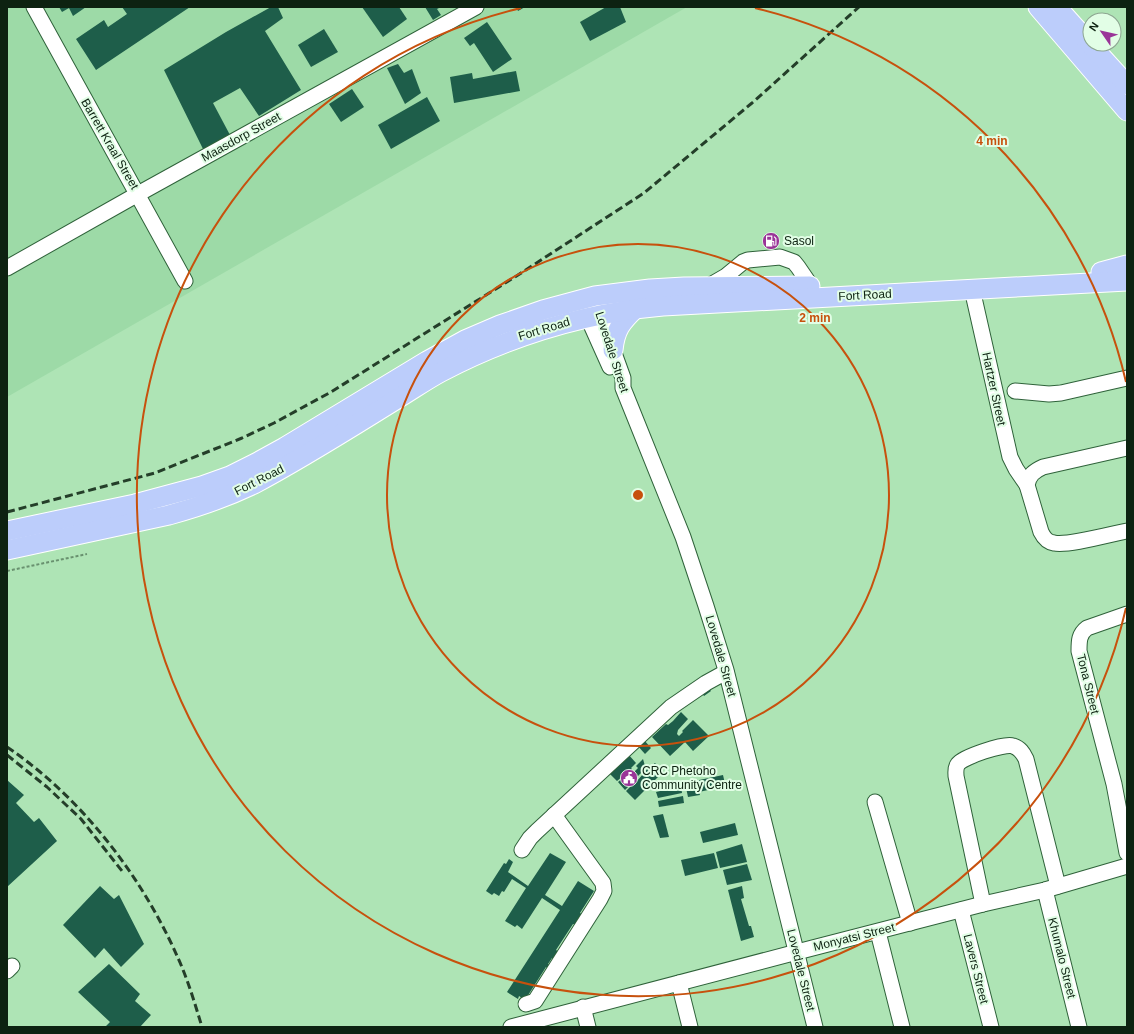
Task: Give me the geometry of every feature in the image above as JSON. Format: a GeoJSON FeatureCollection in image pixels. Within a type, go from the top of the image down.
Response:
{"type":"FeatureCollection","features":[{"type":"Feature","properties":{"kind":"main road"},"geometry":{"type":"LineString","coordinates":[[1038,7],[1127,112]]}},
{"type":"Feature","properties":{"kind":"main road"},"geometry":{"type":"LineString","coordinates":[[1057,7],[1082,35]]}},
{"type":"Feature","properties":{"kind":"main road"},"geometry":{"type":"LineString","coordinates":[[1097,52],[1127,85]]}},
{"type":"Feature","properties":{"kind":"main road"},"geometry":{"type":"LineString","coordinates":[[1101,272],[1127,265]]}},
{"type":"Feature","properties":{"kind":"main road","name":"Fort Road"},"geometry":{"type":"LineString","coordinates":[[7,531],[92,514],[168,506],[193,508],[226,496],[254,484],[292,463],[440,373],[476,355],[515,338],[552,326],[590,307],[650,289],[811,286],[1127,271]]}},
{"type":"Feature","properties":{"kind":"main road","name":"Fort Road"},"geometry":{"type":"LineString","coordinates":[[590,307],[636,308],[972,289],[1127,282]]}},
{"type":"Feature","properties":{"kind":"main road"},"geometry":{"type":"LineString","coordinates":[[613,350],[614,338],[618,329],[624,319],[636,308]]}},
{"type":"Feature","properties":{"kind":"main road","name":"Fort Road"},"geometry":{"type":"LineString","coordinates":[[7,550],[168,506]]}},
{"type":"Feature","properties":{"kind":"street","name":"Barrett Kraal Street"},"geometry":{"type":"LineString","coordinates":[[34,7],[185,281]]}},
{"type":"Feature","properties":{"kind":"street","name":"Maasdorp Street"},"geometry":{"type":"LineString","coordinates":[[7,268],[476,7]]}},
{"type":"Feature","properties":{"kind":"street"},"geometry":{"type":"LineString","coordinates":[[707,287],[726,276],[742,262],[748,260],[780,257],[794,262],[811,286]]}},
{"type":"Feature","properties":{"kind":"street","name":"Hartzer Street"},"geometry":{"type":"LineString","coordinates":[[972,289],[1010,457],[1027,485],[1044,538],[1050,542],[1063,544],[1127,531]]}},
{"type":"Feature","properties":{"kind":"street"},"geometry":{"type":"LineString","coordinates":[[590,307],[616,381],[623,388]]}},
{"type":"Feature","properties":{"kind":"street","name":"Lovedale Street"},"geometry":{"type":"LineString","coordinates":[[590,307],[613,350],[623,378],[623,388],[683,537],[706,606],[726,672],[815,1027]]}},
{"type":"Feature","properties":{"kind":"street","name":"Hartzer Street"},"geometry":{"type":"LineString","coordinates":[[1015,391],[1049,394],[1061,393],[1127,378]]}},
{"type":"Feature","properties":{"kind":"street"},"geometry":{"type":"LineString","coordinates":[[1027,485],[1031,475],[1043,467],[1127,448]]}},
{"type":"Feature","properties":{"kind":"street","name":"Tona Street"},"geometry":{"type":"LineString","coordinates":[[1127,614],[1082,631],[1079,643],[1080,651],[1120,782],[1127,853]]}},
{"type":"Feature","properties":{"kind":"street"},"geometry":{"type":"LineString","coordinates":[[522,850],[530,838],[671,707],[706,683],[726,672]]}},
{"type":"Feature","properties":{"kind":"street","name":"Khumalo Street"},"geometry":{"type":"LineString","coordinates":[[983,904],[955,768],[958,763],[966,758],[1006,745],[1014,746],[1020,749],[1026,759],[1079,1027]]}},
{"type":"Feature","properties":{"kind":"street"},"geometry":{"type":"LineString","coordinates":[[876,802],[910,923]]}},
{"type":"Feature","properties":{"kind":"street"},"geometry":{"type":"LineString","coordinates":[[526,1004],[535,1001],[604,891],[603,883],[554,816]]}},
{"type":"Feature","properties":{"kind":"street","name":"Monyatsi Street"},"geometry":{"type":"LineString","coordinates":[[515,1026],[583,1007],[983,904],[1051,888],[1127,866]]}},
{"type":"Feature","properties":{"kind":"street","name":"Lavers Street"},"geometry":{"type":"LineString","coordinates":[[961,910],[991,1027]]}},
{"type":"Feature","properties":{"kind":"street"},"geometry":{"type":"LineString","coordinates":[[878,932],[902,1027]]}},
{"type":"Feature","properties":{"kind":"street"},"geometry":{"type":"LineString","coordinates":[[679,983],[690,1027]]}},
{"type":"Feature","properties":{"kind":"street"},"geometry":{"type":"LineString","coordinates":[[583,1007],[588,1027]]}},
{"type":"Feature","properties":{"kind":"path"},"geometry":{"type":"LineString","coordinates":[[7,571],[87,554]]}},
{"type":"Feature","properties":{"kind":"shaded area"},"geometry":{"type":"Polygon","coordinates":[[[7,7],[687,7],[7,397],[7,7]]]}},
{"type":"Feature","properties":{"kind":"building"},"geometry":{"type":"Polygon","coordinates":[[[59,7],[86,7],[73,16],[69,8],[62,12],[59,7]]]}},
{"type":"Feature","properties":{"kind":"building"},"geometry":{"type":"Polygon","coordinates":[[[122,7],[190,7],[96,70],[76,39],[104,20],[108,27],[127,14],[122,7]]]}},
{"type":"Feature","properties":{"kind":"building"},"geometry":{"type":"Polygon","coordinates":[[[271,7],[278,7],[283,18],[265,31],[301,90],[259,116],[240,88],[213,103],[230,135],[204,151],[164,70],[226,32],[271,7]]]}},
{"type":"Feature","properties":{"kind":"building"},"geometry":{"type":"Polygon","coordinates":[[[362,7],[399,7],[407,19],[383,37],[362,7]]]}},
{"type":"Feature","properties":{"kind":"building"},"geometry":{"type":"Polygon","coordinates":[[[425,7],[441,7],[437,9],[441,15],[433,20],[425,7]]]}},
{"type":"Feature","properties":{"kind":"building"},"geometry":{"type":"Polygon","coordinates":[[[516,7],[525,7],[518,11],[516,7]]]}},
{"type":"Feature","properties":{"kind":"building"},"geometry":{"type":"Polygon","coordinates":[[[606,7],[620,7],[626,22],[590,41],[580,22],[606,7]]]}},
{"type":"Feature","properties":{"kind":"building"},"geometry":{"type":"Polygon","coordinates":[[[487,22],[512,59],[493,72],[474,43],[470,46],[464,38],[487,22]]]}},
{"type":"Feature","properties":{"kind":"building"},"geometry":{"type":"Polygon","coordinates":[[[324,29],[338,52],[311,67],[298,45],[324,29]]]}},
{"type":"Feature","properties":{"kind":"building"},"geometry":{"type":"Polygon","coordinates":[[[398,64],[404,73],[412,69],[421,93],[405,104],[387,68],[398,64]]]}},
{"type":"Feature","properties":{"kind":"building"},"geometry":{"type":"Polygon","coordinates":[[[516,71],[520,91],[454,103],[450,77],[472,73],[473,79],[516,71]]]}},
{"type":"Feature","properties":{"kind":"building"},"geometry":{"type":"Polygon","coordinates":[[[352,89],[364,107],[341,122],[329,104],[352,89]]]}},
{"type":"Feature","properties":{"kind":"building"},"geometry":{"type":"Polygon","coordinates":[[[427,97],[440,121],[391,149],[378,125],[427,97]]]}},
{"type":"Feature","properties":{"kind":"building"},"geometry":{"type":"Polygon","coordinates":[[[708,687],[711,691],[704,696],[701,692],[708,687]]]}},
{"type":"Feature","properties":{"kind":"building"},"geometry":{"type":"Polygon","coordinates":[[[681,712],[688,719],[678,730],[677,734],[679,736],[693,720],[709,736],[693,751],[685,742],[670,756],[652,737],[666,724],[668,725],[673,721],[681,712]]]}},
{"type":"Feature","properties":{"kind":"building"},"geometry":{"type":"Polygon","coordinates":[[[644,740],[651,748],[645,754],[637,745],[644,740]]]}},
{"type":"Feature","properties":{"kind":"building"},"geometry":{"type":"Polygon","coordinates":[[[628,754],[636,763],[631,768],[633,773],[638,768],[636,766],[643,759],[645,769],[637,777],[637,781],[649,767],[655,763],[663,772],[635,800],[626,791],[631,786],[630,785],[625,790],[618,782],[624,777],[623,776],[617,781],[608,772],[628,754]]]}},
{"type":"Feature","properties":{"kind":"building"},"geometry":{"type":"Polygon","coordinates":[[[723,775],[726,788],[718,791],[717,788],[699,792],[700,795],[688,797],[685,783],[723,775]]]}},
{"type":"Feature","properties":{"kind":"building"},"geometry":{"type":"Polygon","coordinates":[[[7,780],[24,795],[16,803],[34,822],[39,818],[57,841],[7,887],[7,780]]]}},
{"type":"Feature","properties":{"kind":"building"},"geometry":{"type":"Polygon","coordinates":[[[681,786],[682,793],[658,798],[656,792],[681,786]]]}},
{"type":"Feature","properties":{"kind":"building"},"geometry":{"type":"Polygon","coordinates":[[[683,796],[684,803],[659,807],[658,801],[683,796]]]}},
{"type":"Feature","properties":{"kind":"building"},"geometry":{"type":"Polygon","coordinates":[[[663,814],[669,837],[660,838],[653,816],[663,814]]]}},
{"type":"Feature","properties":{"kind":"building"},"geometry":{"type":"Polygon","coordinates":[[[735,823],[738,835],[703,843],[700,832],[735,823]]]}},
{"type":"Feature","properties":{"kind":"building"},"geometry":{"type":"Polygon","coordinates":[[[742,844],[747,862],[720,868],[716,852],[742,844]]]}},
{"type":"Feature","properties":{"kind":"building"},"geometry":{"type":"Polygon","coordinates":[[[550,853],[566,862],[545,895],[562,906],[578,881],[594,891],[580,913],[583,915],[576,925],[573,924],[556,950],[559,952],[554,960],[552,958],[548,964],[552,966],[549,970],[546,967],[525,1000],[519,996],[518,999],[507,992],[560,910],[542,898],[522,929],[517,925],[515,927],[505,921],[526,888],[512,879],[504,892],[502,891],[499,896],[494,893],[492,895],[486,891],[504,863],[506,864],[509,859],[513,862],[508,872],[528,886],[550,853]]]}},
{"type":"Feature","properties":{"kind":"building"},"geometry":{"type":"Polygon","coordinates":[[[714,853],[718,868],[685,876],[681,860],[714,853]]]}},
{"type":"Feature","properties":{"kind":"building"},"geometry":{"type":"Polygon","coordinates":[[[747,864],[752,880],[727,885],[723,870],[747,864]]]}},
{"type":"Feature","properties":{"kind":"building"},"geometry":{"type":"Polygon","coordinates":[[[100,886],[114,899],[119,895],[144,944],[121,967],[104,948],[95,958],[63,925],[100,886]]]}},
{"type":"Feature","properties":{"kind":"building"},"geometry":{"type":"Polygon","coordinates":[[[742,886],[744,898],[741,899],[754,937],[741,941],[728,890],[742,886]]]}},
{"type":"Feature","properties":{"kind":"building"},"geometry":{"type":"Polygon","coordinates":[[[109,964],[140,994],[135,1001],[151,1015],[140,1027],[105,1027],[110,1022],[78,992],[109,964]]]}},
{"type":"Feature","properties":{"kind":"railway"},"geometry":{"type":"LineString","coordinates":[[7,512],[155,473],[242,438],[274,423],[331,392],[518,275],[644,193],[752,103],[859,7]]}},
{"type":"Feature","properties":{"kind":"railway"},"geometry":{"type":"LineString","coordinates":[[7,747],[34,767],[60,790],[107,840],[128,868],[163,927],[178,958],[188,983],[202,1027]]}},
{"type":"Feature","properties":{"kind":"railway"},"geometry":{"type":"LineString","coordinates":[[7,755],[47,787],[81,819],[122,871]]}},
{"type":"Feature","properties":{"kind":"place","name":"Sasol"},"geometry":{"type":"Point","coordinates":[771,241]}},
{"type":"Feature","properties":{"kind":"place","name":"CRC Phetoho Community Centre"},"geometry":{"type":"Point","coordinates":[629,778]}}]}
